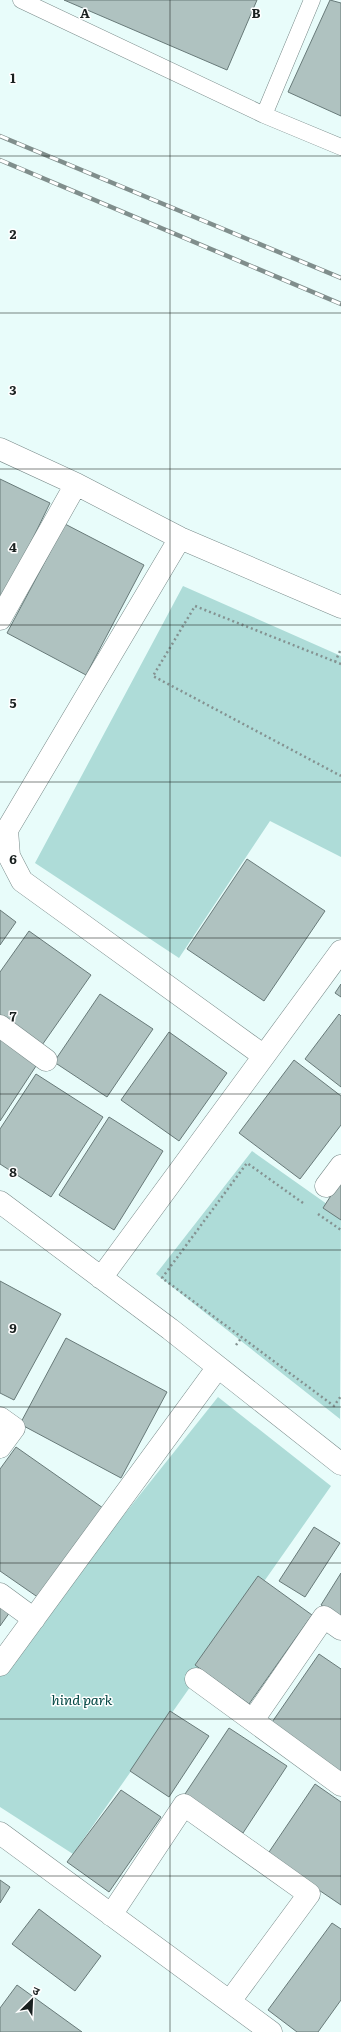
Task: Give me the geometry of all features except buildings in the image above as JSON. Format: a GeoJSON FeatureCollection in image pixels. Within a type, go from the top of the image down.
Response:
{"type":"FeatureCollection","features":[{"type":"Feature","properties":{"kind":"street"},"geometry":{"type":"LineString","coordinates":[[0,448],[76,484],[180,538],[341,607]]}},
{"type":"Feature","properties":{"kind":"street"},"geometry":{"type":"LineString","coordinates":[[0,619],[76,484]]}},
{"type":"Feature","properties":{"kind":"street"},"geometry":{"type":"LineString","coordinates":[[180,538],[7,830],[9,856],[22,881],[264,1056]]}},
{"type":"Feature","properties":{"kind":"street"},"geometry":{"type":"LineString","coordinates":[[101,1278],[341,951]]}},
{"type":"Feature","properties":{"kind":"street"},"geometry":{"type":"LineString","coordinates":[[0,1026],[46,1060]]}},
{"type":"Feature","properties":{"kind":"street"},"geometry":{"type":"LineString","coordinates":[[326,1186],[341,1166]]}},
{"type":"Feature","properties":{"kind":"street"},"geometry":{"type":"LineString","coordinates":[[0,1202],[170,1328],[341,1464]]}},
{"type":"Feature","properties":{"kind":"street"},"geometry":{"type":"LineString","coordinates":[[0,1665],[218,1367]]}},
{"type":"Feature","properties":{"kind":"street"},"geometry":{"type":"LineString","coordinates":[[0,1418],[14,1428],[0,1447]]}},
{"type":"Feature","properties":{"kind":"street"},"geometry":{"type":"LineString","coordinates":[[0,1594],[34,1619]]}},
{"type":"Feature","properties":{"kind":"street"},"geometry":{"type":"LineString","coordinates":[[253,1720],[324,1617],[341,1628]]}},
{"type":"Feature","properties":{"kind":"street"},"geometry":{"type":"LineString","coordinates":[[196,1679],[341,1785]]}},
{"type":"Feature","properties":{"kind":"street"},"geometry":{"type":"LineString","coordinates":[[111,1915],[184,1805],[309,1894],[230,2002]]}},
{"type":"Feature","properties":{"kind":"street"},"geometry":{"type":"LineString","coordinates":[[0,1833],[271,2032]]}},
{"type":"Feature","properties":{"kind":"lane"},"geometry":{"type":"LineString","coordinates":[[21,0],[264,115],[341,147]]}},
{"type":"Feature","properties":{"kind":"lane"},"geometry":{"type":"LineString","coordinates":[[264,115],[312,0]]}},
{"type":"Feature","properties":{"kind":"path"},"geometry":{"type":"LineString","coordinates":[[341,664],[196,606],[153,676],[341,776]]}},
{"type":"Feature","properties":{"kind":"path"},"geometry":{"type":"LineString","coordinates":[[335,662],[341,649]]}},
{"type":"Feature","properties":{"kind":"path"},"geometry":{"type":"LineString","coordinates":[[310,1208],[247,1163],[162,1278],[334,1406],[341,1396]]}},
{"type":"Feature","properties":{"kind":"path"},"geometry":{"type":"LineString","coordinates":[[316,1212],[341,1230]]}},
{"type":"Feature","properties":{"kind":"green space"},"geometry":{"type":"Polygon","coordinates":[[[183,586],[341,656],[341,857],[270,821],[179,958],[35,863],[183,586]]]}},
{"type":"Feature","properties":{"kind":"green space"},"geometry":{"type":"Polygon","coordinates":[[[252,1151],[341,1214],[340,1419],[156,1274],[252,1151]]]}},
{"type":"Feature","properties":{"kind":"green space","name":"hind park"},"geometry":{"type":"Polygon","coordinates":[[[218,1397],[331,1486],[73,1854],[0,1807],[0,1670],[218,1397]]]}},
{"type":"Feature","properties":{"kind":"railway"},"geometry":{"type":"LineString","coordinates":[[0,136],[341,278]]}},
{"type":"Feature","properties":{"kind":"railway"},"geometry":{"type":"LineString","coordinates":[[0,160],[341,304]]}}]}
